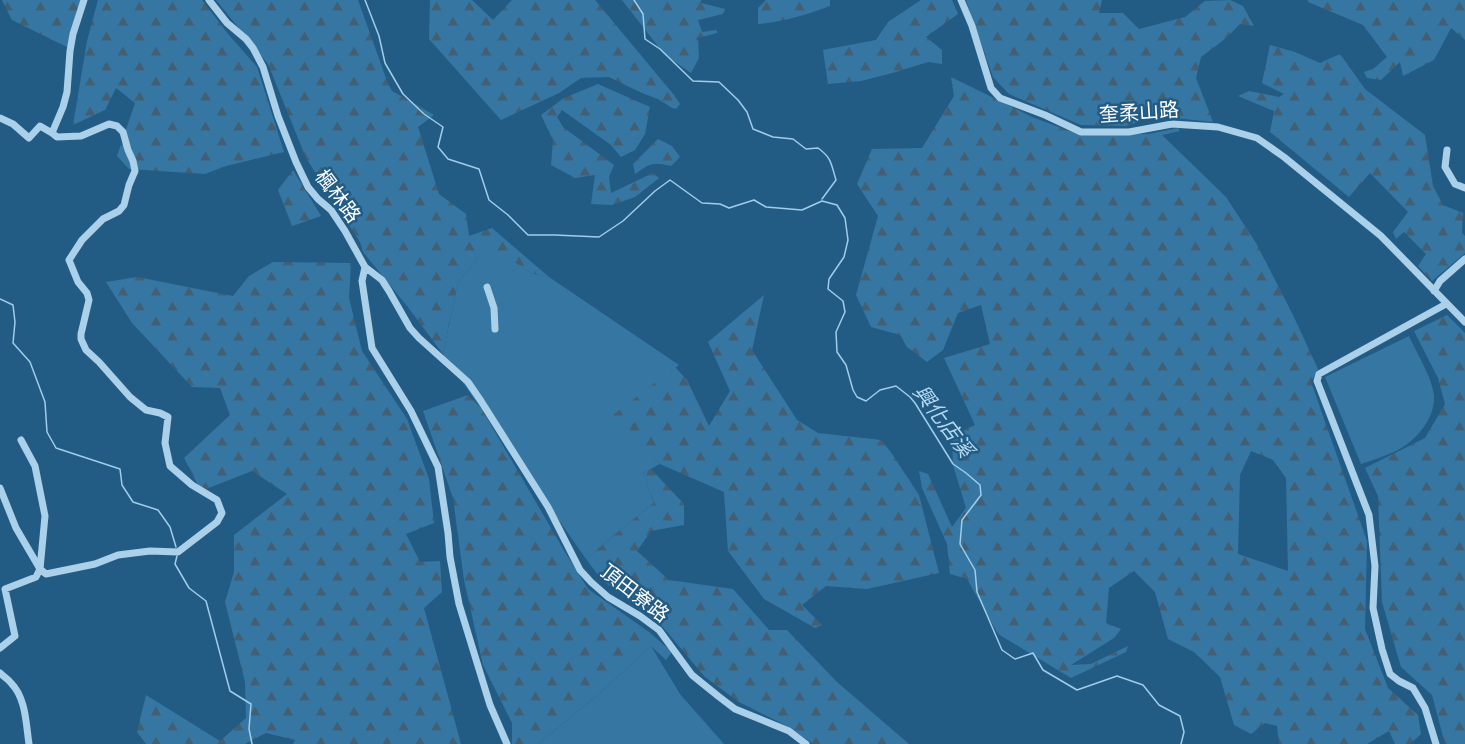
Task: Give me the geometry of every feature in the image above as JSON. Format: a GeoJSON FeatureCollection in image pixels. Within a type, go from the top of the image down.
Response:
{"type":"FeatureCollection","features":[{"type":"Feature","properties":{"kind":"street"},"geometry":{"type":"LineString","coordinates":[[52,133],[68,92],[70,51],[84,0]]}},
{"type":"Feature","properties":{"kind":"street","name":"楓林路"},"geometry":{"type":"LineString","coordinates":[[209,0],[227,23],[253,48],[263,67],[278,116],[302,175],[318,199],[331,210],[365,267],[382,280],[410,328],[449,364]]}},
{"type":"Feature","properties":{"kind":"street","name":"奎柔山路"},"geometry":{"type":"LineString","coordinates":[[961,0],[972,26],[991,88],[1000,98],[1081,132],[1129,132],[1172,124],[1218,127],[1257,138],[1284,157],[1381,236],[1465,322]]}},
{"type":"Feature","properties":{"kind":"street"},"geometry":{"type":"LineString","coordinates":[[0,118],[13,123],[29,138],[40,126],[57,137],[81,136],[109,124],[117,126],[123,132],[135,171],[124,205],[119,211],[103,219],[82,240],[69,260],[89,300],[81,339],[86,350],[130,397],[146,410],[168,417],[165,443],[170,466],[192,485],[217,500],[222,513],[218,522],[178,552],[150,551],[118,555],[94,564],[46,574],[40,569],[16,528],[0,488]]}},
{"type":"Feature","properties":{"kind":"street"},"geometry":{"type":"LineString","coordinates":[[1447,150],[1445,167],[1455,184],[1465,188]]}},
{"type":"Feature","properties":{"kind":"street"},"geometry":{"type":"LineString","coordinates":[[1434,291],[1440,281],[1465,259]]}},
{"type":"Feature","properties":{"kind":"street"},"geometry":{"type":"LineString","coordinates":[[365,267],[362,281],[372,348],[411,411],[438,467],[459,604],[490,705],[507,744]]}},
{"type":"Feature","properties":{"kind":"street"},"geometry":{"type":"LineString","coordinates":[[487,287],[494,308],[495,329]]}},
{"type":"Feature","properties":{"kind":"street"},"geometry":{"type":"LineString","coordinates":[[1436,744],[1425,708],[1413,688],[1390,674],[1373,608],[1375,566],[1369,515],[1317,381],[1319,374],[1446,304]]}},
{"type":"Feature","properties":{"kind":"street","name":"頂田寮路"},"geometry":{"type":"LineString","coordinates":[[449,364],[468,382],[481,401],[548,507],[580,570],[591,582],[608,597],[660,630],[692,675],[735,709],[789,731],[806,744]]}},
{"type":"Feature","properties":{"kind":"street"},"geometry":{"type":"LineString","coordinates":[[0,648],[15,636],[5,589],[36,577],[40,569],[45,516],[35,466],[21,440]]}},
{"type":"Feature","properties":{"kind":"street"},"geometry":{"type":"LineString","coordinates":[[0,674],[20,695],[28,744]]}},
{"type":"Feature","properties":{"kind":"green space"},"geometry":{"type":"Polygon","coordinates":[[[2,0],[85,0],[69,48],[12,20],[2,0]]]}},
{"type":"Feature","properties":{"kind":"green space"},"geometry":{"type":"Polygon","coordinates":[[[98,0],[202,0],[257,67],[284,152],[226,166],[205,174],[129,169],[117,156],[135,103],[116,88],[105,110],[73,125],[87,41],[98,0]]]}},
{"type":"Feature","properties":{"kind":"green space"},"geometry":{"type":"Polygon","coordinates":[[[216,0],[358,0],[392,91],[434,115],[418,127],[439,194],[466,214],[469,236],[492,228],[549,277],[531,273],[486,243],[472,266],[458,282],[443,354],[363,252],[360,242],[306,158],[268,64],[216,0]]]}},
{"type":"Feature","properties":{"kind":"green space"},"geometry":{"type":"Polygon","coordinates":[[[430,0],[472,0],[493,20],[512,0],[595,0],[680,104],[676,109],[672,108],[658,99],[609,77],[581,78],[559,93],[501,120],[429,39],[430,0]]]}},
{"type":"Feature","properties":{"kind":"green space"},"geometry":{"type":"Polygon","coordinates":[[[622,0],[701,0],[701,3],[725,9],[723,14],[698,20],[702,32],[716,30],[717,33],[698,38],[699,58],[691,73],[664,54],[622,0]]]}},
{"type":"Feature","properties":{"kind":"green space"},"geometry":{"type":"Polygon","coordinates":[[[766,0],[830,0],[830,6],[794,18],[758,24],[758,8],[766,0]]]}},
{"type":"Feature","properties":{"kind":"green space"},"geometry":{"type":"Polygon","coordinates":[[[921,0],[952,0],[958,14],[926,37],[942,50],[942,64],[928,62],[861,81],[828,84],[823,50],[876,40],[888,22],[921,0]]]}},
{"type":"Feature","properties":{"kind":"green space"},"geometry":{"type":"Polygon","coordinates":[[[966,0],[1102,0],[1099,13],[1123,13],[1139,29],[1185,17],[1205,1],[1230,0],[1243,6],[1254,26],[1240,24],[1201,57],[1196,78],[1213,122],[1156,116],[1126,126],[1081,125],[1009,94],[993,77],[966,0]]]}},
{"type":"Feature","properties":{"kind":"green space"},"geometry":{"type":"Polygon","coordinates":[[[1308,0],[1465,0],[1465,40],[1451,28],[1434,60],[1403,76],[1400,62],[1381,80],[1367,78],[1364,72],[1373,69],[1387,57],[1363,25],[1308,2],[1308,0]]]}},
{"type":"Feature","properties":{"kind":"green space"},"geometry":{"type":"Polygon","coordinates":[[[1270,45],[1295,52],[1320,63],[1340,54],[1365,89],[1425,135],[1433,186],[1443,205],[1463,213],[1462,233],[1465,236],[1465,253],[1432,281],[1418,266],[1426,254],[1404,232],[1396,239],[1393,232],[1408,212],[1370,173],[1349,197],[1270,132],[1274,111],[1238,96],[1249,91],[1279,97],[1284,94],[1262,83],[1270,45]]]}},
{"type":"Feature","properties":{"kind":"green space"},"geometry":{"type":"Polygon","coordinates":[[[951,77],[1032,117],[1080,135],[1149,134],[1178,128],[1180,131],[1162,135],[1226,197],[1256,243],[1318,369],[1311,382],[1367,541],[1365,629],[1388,688],[1418,715],[1421,734],[1410,744],[1395,744],[1389,731],[1367,744],[1279,744],[1277,726],[1265,723],[1251,734],[1234,725],[1220,677],[1194,652],[1168,639],[1155,592],[1134,571],[1109,588],[1106,623],[1121,629],[1114,638],[1071,665],[1091,664],[1128,646],[1126,652],[1071,678],[998,634],[967,579],[950,574],[947,544],[922,488],[919,471],[928,474],[952,527],[966,508],[953,465],[952,436],[975,425],[944,358],[990,344],[981,305],[958,313],[943,350],[927,362],[907,347],[900,335],[871,327],[856,295],[878,216],[857,184],[872,149],[922,148],[954,96],[951,77]],[[1251,451],[1240,475],[1238,554],[1288,571],[1286,478],[1273,460],[1251,451]]]}},
{"type":"Feature","properties":{"kind":"green space"},"geometry":{"type":"Polygon","coordinates":[[[598,84],[650,107],[645,134],[635,150],[621,157],[611,145],[562,110],[557,117],[563,127],[614,165],[609,177],[611,193],[653,173],[659,178],[635,197],[612,205],[591,204],[595,175],[575,178],[551,165],[553,140],[541,115],[564,98],[598,84]]]}},
{"type":"Feature","properties":{"kind":"green space"},"geometry":{"type":"Polygon","coordinates":[[[658,139],[672,146],[680,157],[671,166],[652,164],[635,174],[633,164],[658,139]]]}},
{"type":"Feature","properties":{"kind":"green space"},"geometry":{"type":"Polygon","coordinates":[[[293,170],[321,216],[292,226],[278,190],[293,170]]]}},
{"type":"Feature","properties":{"kind":"green space"},"geometry":{"type":"Polygon","coordinates":[[[486,242],[531,273],[549,277],[679,365],[614,415],[660,464],[643,473],[654,503],[586,559],[443,354],[458,282],[472,266],[486,242]]]}},
{"type":"Feature","properties":{"kind":"green space"},"geometry":{"type":"Polygon","coordinates":[[[273,262],[351,263],[349,298],[362,351],[407,419],[429,479],[434,523],[406,534],[420,562],[440,561],[442,592],[424,608],[461,744],[293,744],[295,740],[266,733],[245,744],[146,744],[137,732],[146,695],[220,741],[246,718],[245,682],[225,602],[234,572],[234,535],[287,494],[252,471],[201,491],[184,458],[230,415],[220,388],[192,387],[132,323],[106,282],[137,277],[233,296],[249,276],[273,262]]]}},
{"type":"Feature","properties":{"kind":"green space"},"geometry":{"type":"Polygon","coordinates":[[[764,295],[752,350],[797,420],[818,433],[881,440],[919,495],[939,573],[867,589],[826,586],[802,605],[822,625],[815,628],[764,599],[728,551],[724,492],[660,464],[613,415],[675,367],[687,380],[709,426],[730,391],[708,342],[764,295]]]}},
{"type":"Feature","properties":{"kind":"green space"},"geometry":{"type":"Polygon","coordinates":[[[1447,315],[1465,333],[1465,744],[1445,744],[1432,695],[1401,667],[1382,602],[1378,496],[1365,468],[1425,438],[1445,404],[1438,378],[1414,331],[1447,315]]]}},
{"type":"Feature","properties":{"kind":"green space"},"geometry":{"type":"Polygon","coordinates":[[[1409,336],[1433,389],[1433,405],[1428,421],[1403,447],[1361,464],[1325,377],[1409,336]]]}},
{"type":"Feature","properties":{"kind":"green space"},"geometry":{"type":"Polygon","coordinates":[[[468,395],[481,408],[588,589],[649,632],[672,652],[666,660],[651,646],[594,698],[538,744],[512,744],[512,723],[483,665],[464,580],[453,498],[423,411],[468,395]]]}},
{"type":"Feature","properties":{"kind":"green space"},"geometry":{"type":"Polygon","coordinates":[[[651,469],[684,504],[684,525],[651,531],[637,551],[669,580],[733,589],[769,630],[787,630],[837,682],[909,744],[813,744],[791,728],[739,702],[705,677],[661,625],[602,580],[586,559],[654,503],[643,473],[651,469]]]}},
{"type":"Feature","properties":{"kind":"green space"},"geometry":{"type":"Polygon","coordinates":[[[651,646],[680,694],[724,744],[538,744],[594,698],[651,646]]]}},
{"type":"Feature","properties":{"kind":"waterway","name":"興化店溪"},"geometry":{"type":"LineString","coordinates":[[365,0],[379,36],[385,63],[403,94],[424,114],[443,127],[438,147],[448,159],[479,169],[489,200],[528,235],[599,237],[623,221],[670,180],[702,203],[720,204],[729,208],[754,200],[766,207],[802,210],[822,201],[837,205],[845,218],[848,240],[844,257],[829,279],[828,289],[843,301],[845,312],[836,332],[837,352],[846,365],[857,397],[866,401],[880,390],[896,386],[915,403],[953,464],[980,485],[981,495],[962,520],[960,544],[975,570],[977,592],[1002,650],[1015,659],[1033,653],[1043,670],[1077,690],[1117,676],[1143,685],[1159,705],[1180,716],[1184,732],[1181,744]]}},
{"type":"Feature","properties":{"kind":"waterway"},"geometry":{"type":"LineString","coordinates":[[634,0],[643,14],[645,39],[660,49],[693,81],[719,82],[747,112],[753,129],[773,137],[793,139],[806,149],[818,148],[826,155],[836,180],[822,199]]}},
{"type":"Feature","properties":{"kind":"waterway"},"geometry":{"type":"LineString","coordinates":[[0,299],[13,305],[15,322],[13,343],[30,362],[45,402],[47,432],[56,448],[120,469],[122,485],[133,502],[158,510],[170,527],[176,547]]}},
{"type":"Feature","properties":{"kind":"waterway"},"geometry":{"type":"LineString","coordinates":[[177,556],[175,564],[189,588],[206,601],[230,691],[251,704],[249,729],[252,744]]}}]}
